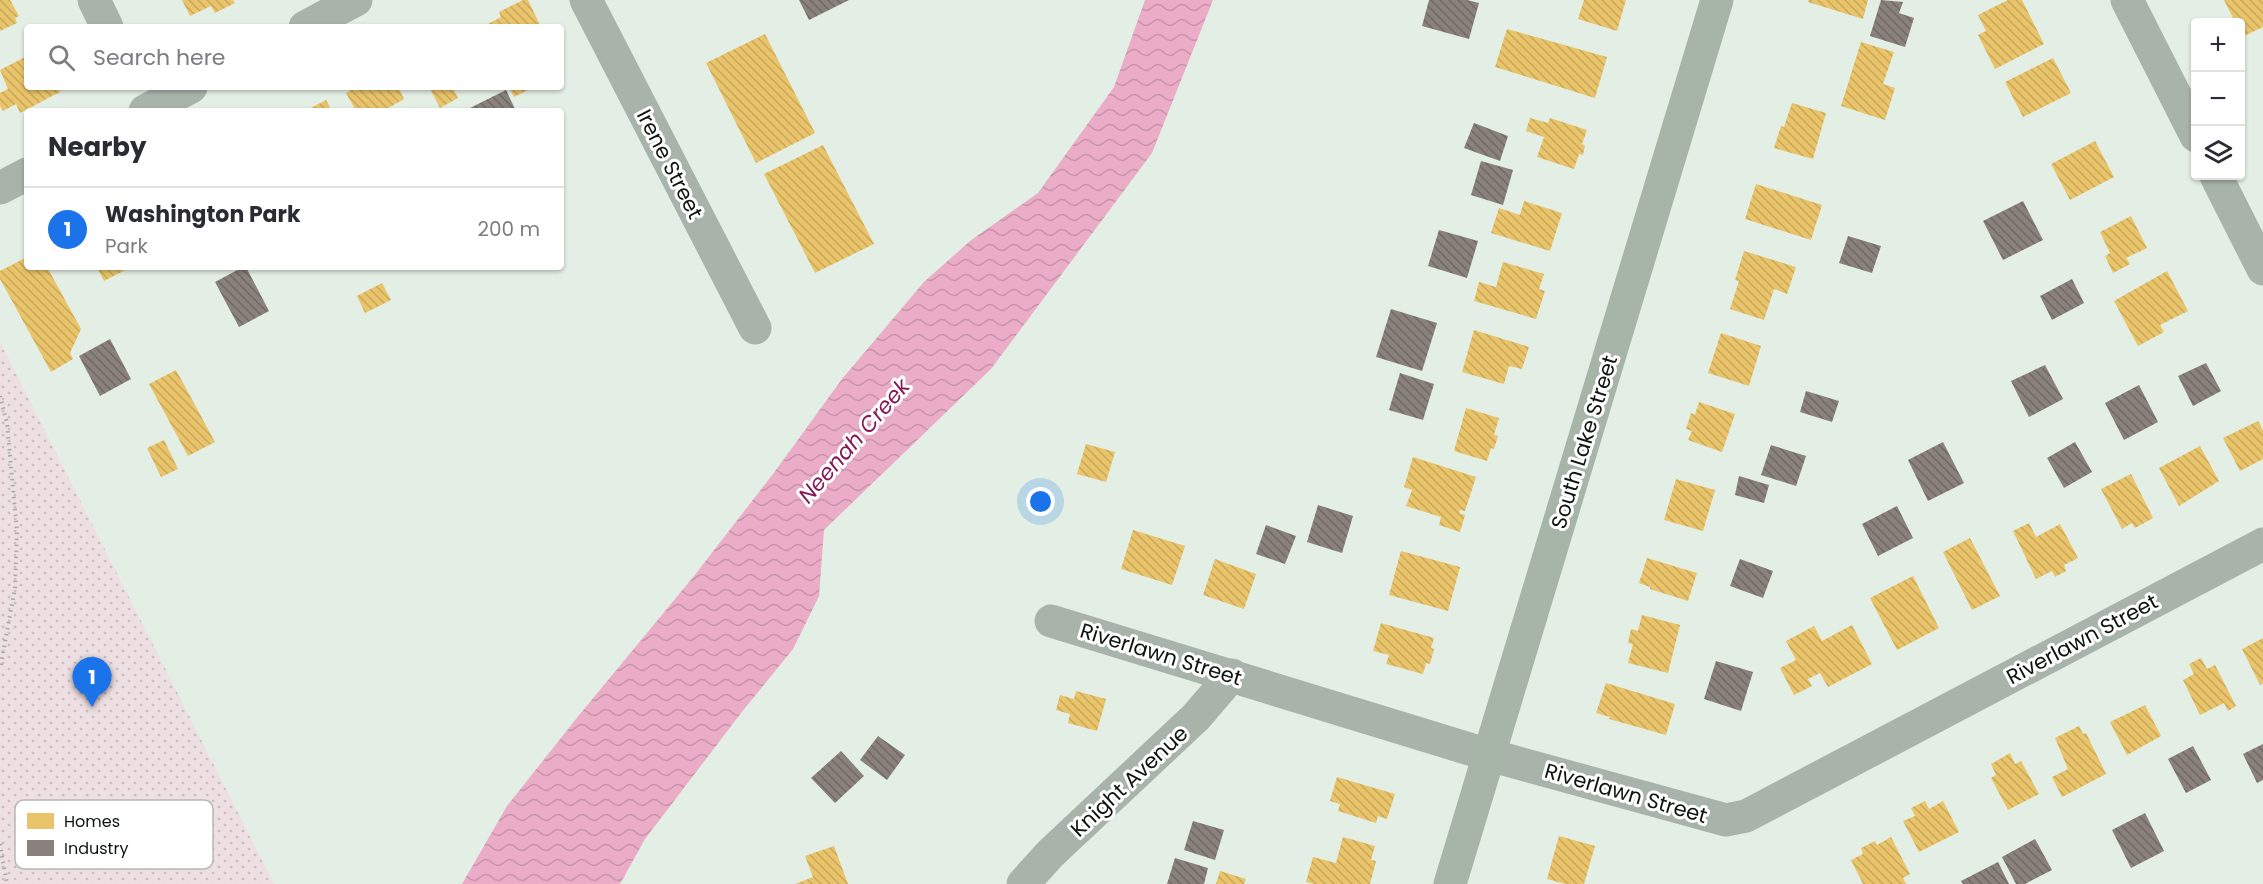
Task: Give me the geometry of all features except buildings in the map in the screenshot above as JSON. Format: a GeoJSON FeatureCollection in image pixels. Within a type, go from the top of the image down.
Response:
{"type":"FeatureCollection","features":[{"type":"Feature","properties":{"kind":"street"},"geometry":{"type":"LineString","coordinates":[[94,0],[106,24]]}},
{"type":"Feature","properties":{"kind":"street"},"geometry":{"type":"LineString","coordinates":[[311,24],[356,0]]}},
{"type":"Feature","properties":{"kind":"street","name":"Irene Street"},"geometry":{"type":"LineString","coordinates":[[586,0],[754,328]]}},
{"type":"Feature","properties":{"kind":"street","name":"South Lake Street"},"geometry":{"type":"LineString","coordinates":[[1450,884],[1717,0]]}},
{"type":"Feature","properties":{"kind":"street"},"geometry":{"type":"LineString","coordinates":[[2127,0],[2191,126]]}},
{"type":"Feature","properties":{"kind":"street"},"geometry":{"type":"LineString","coordinates":[[144,102],[182,90]]}},
{"type":"Feature","properties":{"kind":"street"},"geometry":{"type":"LineString","coordinates":[[0,188],[24,176]]}},
{"type":"Feature","properties":{"kind":"street"},"geometry":{"type":"LineString","coordinates":[[2218,180],[2263,269]]}},
{"type":"Feature","properties":{"kind":"street","name":"Riverlawn Street"},"geometry":{"type":"LineString","coordinates":[[1051,621],[1489,755],[1710,818],[1726,820],[1746,816],[2263,544]]}},
{"type":"Feature","properties":{"kind":"street","name":"Knight Avenue"},"geometry":{"type":"LineString","coordinates":[[1023,884],[1050,854],[1196,717],[1232,675]]}},
{"type":"Feature","properties":{"kind":"path"},"geometry":{"type":"LineString","coordinates":[[0,396],[7,423],[17,531],[15,588],[0,669]]}},
{"type":"Feature","properties":{"kind":"path"},"geometry":{"type":"LineString","coordinates":[[0,844],[7,884]]}},
{"type":"Feature","properties":{"kind":"shaded area"},"geometry":{"type":"Polygon","coordinates":[[[0,342],[274,884],[0,884],[0,342]]]}},
{"type":"Feature","properties":{"kind":"water","name":"Neenah Creek"},"geometry":{"type":"Polygon","coordinates":[[[1145,0],[1213,0],[1152,153],[991,369],[824,530],[819,596],[793,649],[645,839],[620,884],[462,884],[507,806],[694,576],[773,474],[842,379],[924,282],[970,241],[1038,193],[1114,87],[1145,0]]]}},
{"type":"Feature","properties":{"kind":"place","name":"Washington Park"},"geometry":{"type":"Point","coordinates":[92,707]}}]}
